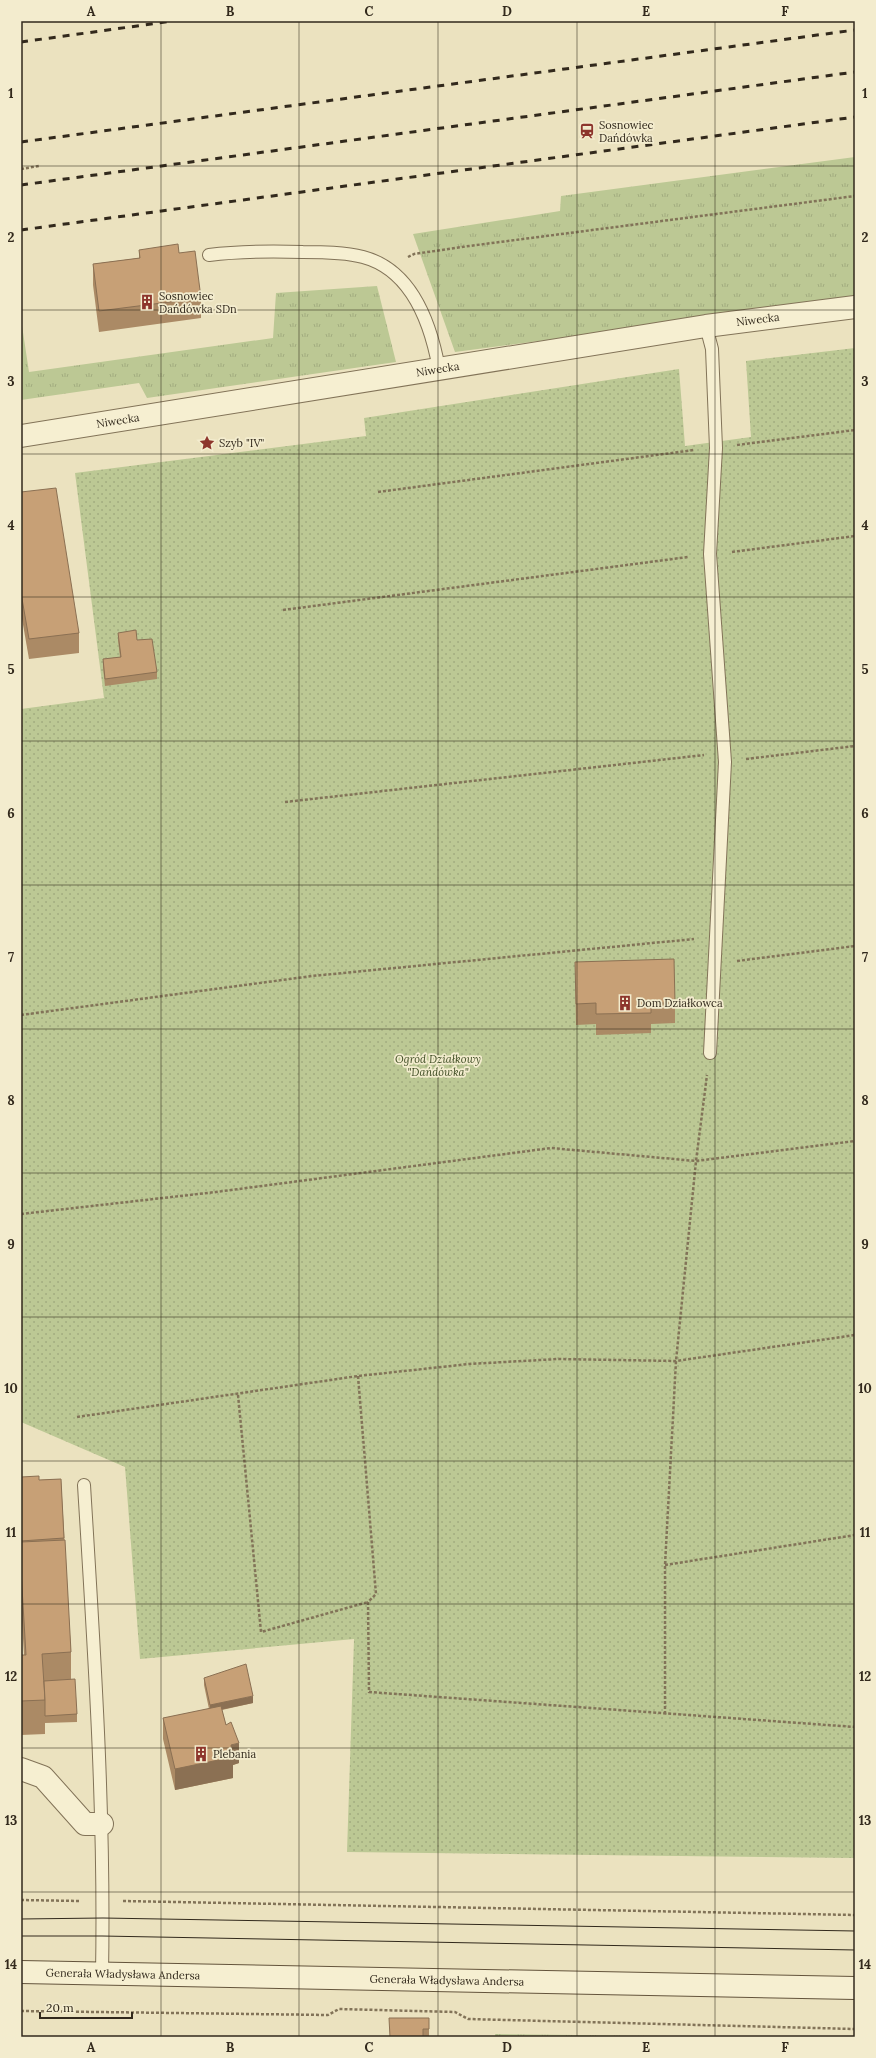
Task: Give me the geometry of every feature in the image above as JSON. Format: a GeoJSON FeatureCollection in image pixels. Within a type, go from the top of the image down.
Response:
{"type":"FeatureCollection","features":[{"type":"Feature","properties":{"kind":"street","name":"Niwecka"},"geometry":{"type":"LineString","coordinates":[[21,436],[706,326],[855,307]]}},
{"type":"Feature","properties":{"kind":"street"},"geometry":{"type":"LineString","coordinates":[[21,1769],[43,1777],[85,1824],[102,1824]]}},
{"type":"Feature","properties":{"kind":"street","name":"Generała Władysława Andersa"},"geometry":{"type":"LineString","coordinates":[[27,1971],[102,1974],[855,1988]]}},
{"type":"Feature","properties":{"kind":"lane"},"geometry":{"type":"LineString","coordinates":[[209,255],[259,251],[326,252],[363,257],[385,266],[406,284],[419,306],[434,340],[439,369]]}},
{"type":"Feature","properties":{"kind":"lane"},"geometry":{"type":"LineString","coordinates":[[706,326],[712,349],[716,448],[710,554],[724,758],[717,937],[714,964],[710,1053]]}},
{"type":"Feature","properties":{"kind":"lane"},"geometry":{"type":"LineString","coordinates":[[84,1485],[98,1708],[102,1824],[102,1974]]}},
{"type":"Feature","properties":{"kind":"path"},"geometry":{"type":"LineString","coordinates":[[21,169],[39,166]]}},
{"type":"Feature","properties":{"kind":"path"},"geometry":{"type":"LineString","coordinates":[[385,266],[414,254],[855,196]]}},
{"type":"Feature","properties":{"kind":"path"},"geometry":{"type":"LineString","coordinates":[[378,492],[855,430]]}},
{"type":"Feature","properties":{"kind":"path"},"geometry":{"type":"LineString","coordinates":[[283,610],[855,536]]}},
{"type":"Feature","properties":{"kind":"path"},"geometry":{"type":"LineString","coordinates":[[285,802],[855,746]]}},
{"type":"Feature","properties":{"kind":"path"},"geometry":{"type":"LineString","coordinates":[[21,1015],[312,976],[717,937]]}},
{"type":"Feature","properties":{"kind":"path"},"geometry":{"type":"LineString","coordinates":[[714,964],[855,946]]}},
{"type":"Feature","properties":{"kind":"path"},"geometry":{"type":"LineString","coordinates":[[665,1714],[665,1565],[676,1361],[696,1161],[710,1053]]}},
{"type":"Feature","properties":{"kind":"path"},"geometry":{"type":"LineString","coordinates":[[21,1214],[216,1192],[551,1148],[696,1161],[855,1141]]}},
{"type":"Feature","properties":{"kind":"path"},"geometry":{"type":"LineString","coordinates":[[77,1417],[238,1395],[358,1376],[469,1364],[558,1359],[676,1361],[855,1335]]}},
{"type":"Feature","properties":{"kind":"path"},"geometry":{"type":"LineString","coordinates":[[238,1395],[261,1632],[368,1602],[376,1594],[358,1376]]}},
{"type":"Feature","properties":{"kind":"path"},"geometry":{"type":"LineString","coordinates":[[665,1565],[855,1535]]}},
{"type":"Feature","properties":{"kind":"path"},"geometry":{"type":"LineString","coordinates":[[368,1602],[369,1692],[855,1727]]}},
{"type":"Feature","properties":{"kind":"path"},"geometry":{"type":"LineString","coordinates":[[21,1900],[855,1915]]}},
{"type":"Feature","properties":{"kind":"path"},"geometry":{"type":"LineString","coordinates":[[21,2011],[328,2015],[339,2009],[455,2012],[468,2019],[855,2029]]}},
{"type":"Feature","properties":{"kind":"green space"},"geometry":{"type":"Polygon","coordinates":[[[855,157],[855,300],[455,352],[413,234],[560,211],[561,196],[855,157]]]}},
{"type":"Feature","properties":{"kind":"green space"},"geometry":{"type":"Polygon","coordinates":[[[377,286],[396,362],[147,398],[139,383],[21,400],[21,319],[29,372],[273,338],[276,293],[377,286]]]}},
{"type":"Feature","properties":{"kind":"green space","name":"Ogród Działkowy \"Dańdówka\""},"geometry":{"type":"Polygon","coordinates":[[[855,348],[855,1858],[347,1852],[354,1639],[140,1659],[125,1467],[21,1422],[21,709],[104,698],[75,473],[366,436],[364,418],[679,369],[685,446],[751,437],[746,361],[855,348]]]}},
{"type":"Feature","properties":{"kind":"green space"},"geometry":{"type":"Polygon","coordinates":[[[495,2034],[763,2037],[495,2037],[495,2034]]]}},
{"type":"Feature","properties":{"kind":"building"},"geometry":{"type":"Polygon","coordinates":[[[178,244],[179,253],[195,251],[201,298],[99,311],[93,264],[140,258],[139,250],[178,244]]]}},
{"type":"Feature","properties":{"kind":"building"},"geometry":{"type":"Polygon","coordinates":[[[56,488],[79,633],[29,639],[21,593],[21,492],[56,488]]]}},
{"type":"Feature","properties":{"kind":"building"},"geometry":{"type":"Polygon","coordinates":[[[136,630],[137,640],[152,639],[157,672],[105,679],[103,659],[121,657],[118,633],[136,630]]]}},
{"type":"Feature","properties":{"kind":"building"},"geometry":{"type":"Polygon","coordinates":[[[674,959],[675,1003],[651,1003],[651,1013],[596,1014],[596,1003],[576,1004],[575,962],[674,959]]]}},
{"type":"Feature","properties":{"kind":"building"},"geometry":{"type":"Polygon","coordinates":[[[39,1476],[39,1480],[61,1479],[64,1538],[21,1541],[21,1477],[39,1476]]]}},
{"type":"Feature","properties":{"kind":"building"},"geometry":{"type":"Polygon","coordinates":[[[65,1540],[71,1652],[42,1654],[45,1700],[21,1701],[21,1655],[26,1655],[21,1571],[21,1542],[65,1540]]]}},
{"type":"Feature","properties":{"kind":"building"},"geometry":{"type":"Polygon","coordinates":[[[246,1664],[253,1696],[210,1705],[204,1678],[246,1664]]]}},
{"type":"Feature","properties":{"kind":"building"},"geometry":{"type":"Polygon","coordinates":[[[75,1679],[77,1714],[45,1716],[44,1681],[75,1679]]]}},
{"type":"Feature","properties":{"kind":"building"},"geometry":{"type":"Polygon","coordinates":[[[221,1706],[226,1725],[231,1722],[239,1743],[231,1745],[233,1757],[175,1769],[163,1718],[221,1706]]]}},
{"type":"Feature","properties":{"kind":"building"},"geometry":{"type":"Polygon","coordinates":[[[389,2018],[429,2018],[429,2029],[423,2029],[423,2037],[390,2037],[389,2018]]]}},
{"type":"Feature","properties":{"kind":"tram line"},"geometry":{"type":"LineString","coordinates":[[21,1919],[103,1918],[855,1931]]}},
{"type":"Feature","properties":{"kind":"tram line"},"geometry":{"type":"LineString","coordinates":[[21,1936],[102,1936],[855,1950]]}},
{"type":"Feature","properties":{"kind":"railway"},"geometry":{"type":"LineString","coordinates":[[21,42],[173,21]]}},
{"type":"Feature","properties":{"kind":"railway"},"geometry":{"type":"LineString","coordinates":[[21,142],[855,30]]}},
{"type":"Feature","properties":{"kind":"railway"},"geometry":{"type":"LineString","coordinates":[[21,185],[855,72]]}},
{"type":"Feature","properties":{"kind":"railway"},"geometry":{"type":"LineString","coordinates":[[21,230],[855,117]]}},
{"type":"Feature","properties":{"kind":"place","name":"Sosnowiec Dańdówka"},"geometry":{"type":"Point","coordinates":[587,131]}},
{"type":"Feature","properties":{"kind":"place","name":"Sosnowiec Dańdówka SDn"},"geometry":{"type":"Point","coordinates":[147,302]}},
{"type":"Feature","properties":{"kind":"place","name":"Szyb \"IV\""},"geometry":{"type":"Point","coordinates":[207,443]}},
{"type":"Feature","properties":{"kind":"place","name":"Dom Działkowca"},"geometry":{"type":"Point","coordinates":[625,1003]}},
{"type":"Feature","properties":{"kind":"place","name":"Plebania"},"geometry":{"type":"Point","coordinates":[201,1754]}}]}
